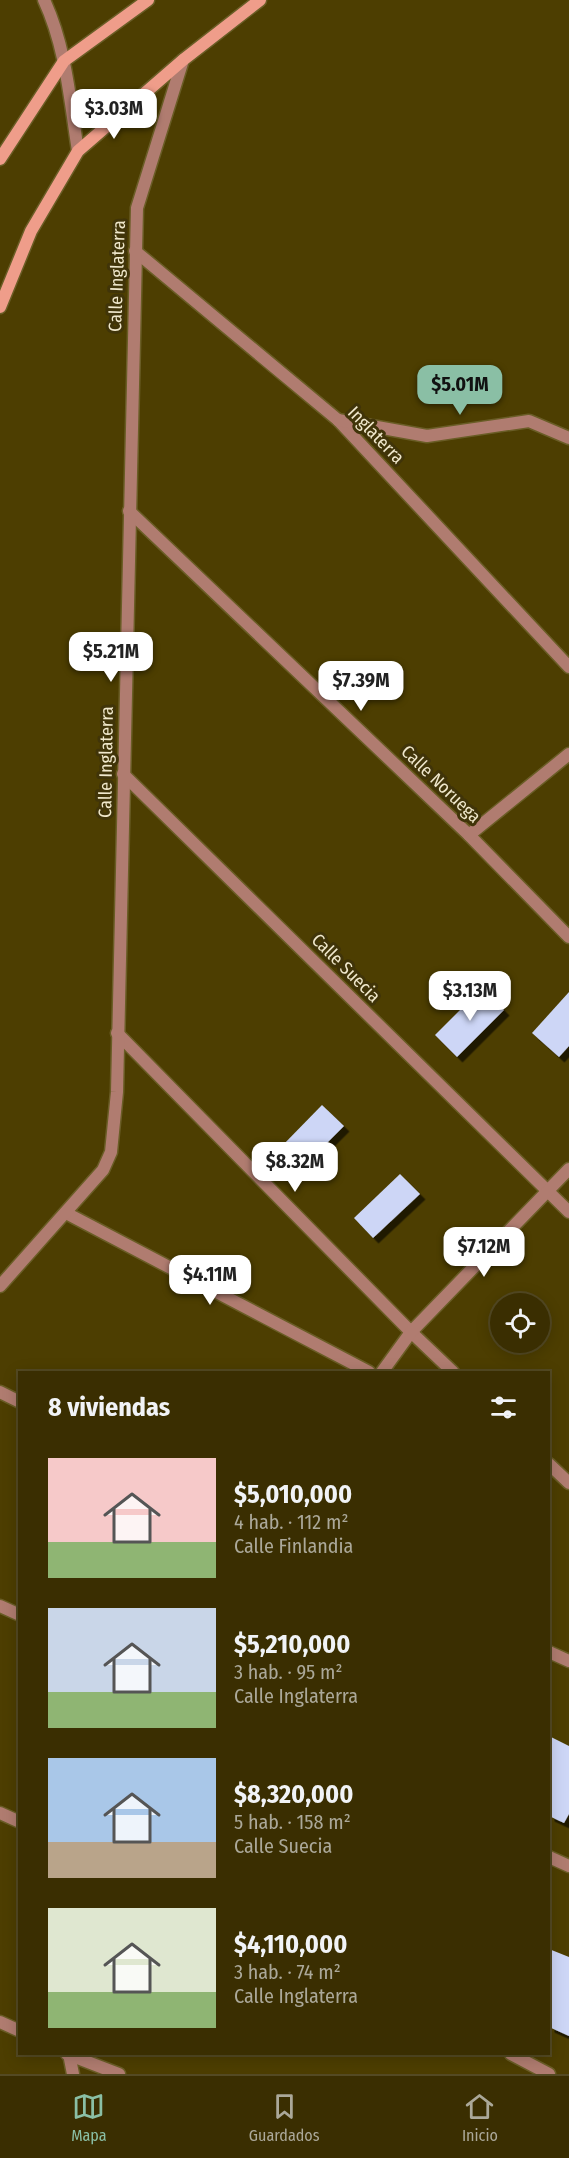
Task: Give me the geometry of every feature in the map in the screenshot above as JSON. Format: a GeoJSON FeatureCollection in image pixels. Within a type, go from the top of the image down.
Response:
{"type":"FeatureCollection","features":[{"type":"Feature","properties":{"kind":"main road"},"geometry":{"type":"LineString","coordinates":[[0,159],[64,61],[148,0]]}},
{"type":"Feature","properties":{"kind":"main road"},"geometry":{"type":"LineString","coordinates":[[0,307],[31,231],[78,151],[183,60],[260,0]]}},
{"type":"Feature","properties":{"kind":"street"},"geometry":{"type":"LineString","coordinates":[[44,0],[53,18],[64,61],[78,151]]}},
{"type":"Feature","properties":{"kind":"street","name":"Calle Inglaterra"},"geometry":{"type":"LineString","coordinates":[[0,1286],[103,1170],[111,1152],[117,1092],[137,208],[183,60]]}},
{"type":"Feature","properties":{"kind":"street","name":"Inglaterra"},"geometry":{"type":"LineString","coordinates":[[135,251],[338,420],[569,667]]}},
{"type":"Feature","properties":{"kind":"street"},"geometry":{"type":"LineString","coordinates":[[338,420],[427,436],[529,420],[569,438]]}},
{"type":"Feature","properties":{"kind":"street","name":"Calle Noruega"},"geometry":{"type":"LineString","coordinates":[[129,511],[469,835],[569,937]]}},
{"type":"Feature","properties":{"kind":"street"},"geometry":{"type":"LineString","coordinates":[[469,835],[569,754]]}},
{"type":"Feature","properties":{"kind":"street","name":"Calle Suecia"},"geometry":{"type":"LineString","coordinates":[[123,774],[569,1212]]}},
{"type":"Feature","properties":{"kind":"street"},"geometry":{"type":"LineString","coordinates":[[117,1033],[452,1371]]}},
{"type":"Feature","properties":{"kind":"street"},"geometry":{"type":"LineString","coordinates":[[383,1371],[411,1332],[569,1169]]}},
{"type":"Feature","properties":{"kind":"street"},"geometry":{"type":"LineString","coordinates":[[66,1213],[367,1371]]}},
{"type":"Feature","properties":{"kind":"street"},"geometry":{"type":"LineString","coordinates":[[0,1392],[18,1401]]}},
{"type":"Feature","properties":{"kind":"street"},"geometry":{"type":"LineString","coordinates":[[550,1465],[569,1483]]}},
{"type":"Feature","properties":{"kind":"street"},"geometry":{"type":"LineString","coordinates":[[0,1606],[18,1614]]}},
{"type":"Feature","properties":{"kind":"street"},"geometry":{"type":"LineString","coordinates":[[550,1652],[569,1661]]}},
{"type":"Feature","properties":{"kind":"street"},"geometry":{"type":"LineString","coordinates":[[0,1814],[18,1821]]}},
{"type":"Feature","properties":{"kind":"street"},"geometry":{"type":"LineString","coordinates":[[550,1857],[569,1866]]}},
{"type":"Feature","properties":{"kind":"street"},"geometry":{"type":"LineString","coordinates":[[0,2022],[18,2030]]}},
{"type":"Feature","properties":{"kind":"street"},"geometry":{"type":"LineString","coordinates":[[68,2055],[73,2074]]}},
{"type":"Feature","properties":{"kind":"street"},"geometry":{"type":"LineString","coordinates":[[71,2055],[119,2074]]}},
{"type":"Feature","properties":{"kind":"street"},"geometry":{"type":"LineString","coordinates":[[513,2055],[549,2074]]}},
{"type":"Feature","properties":{"kind":"building"},"geometry":{"type":"Polygon","coordinates":[[[482,988],[504,1010],[457,1057],[435,1035],[482,988]]]}},
{"type":"Feature","properties":{"kind":"building"},"geometry":{"type":"Polygon","coordinates":[[[569,992],[569,1046],[559,1057],[532,1033],[569,992]]]}},
{"type":"Feature","properties":{"kind":"building"},"geometry":{"type":"Polygon","coordinates":[[[322,1105],[344,1126],[301,1169],[280,1148],[322,1105]]]}},
{"type":"Feature","properties":{"kind":"building"},"geometry":{"type":"Polygon","coordinates":[[[400,1174],[420,1194],[373,1238],[354,1218],[400,1174]]]}},
{"type":"Feature","properties":{"kind":"building"},"geometry":{"type":"Polygon","coordinates":[[[550,1736],[569,1746],[569,1814],[564,1823],[550,1816],[550,1736]]]}},
{"type":"Feature","properties":{"kind":"building"},"geometry":{"type":"Polygon","coordinates":[[[550,1949],[569,1957],[569,2036],[550,2027],[550,1949]]]}}]}
